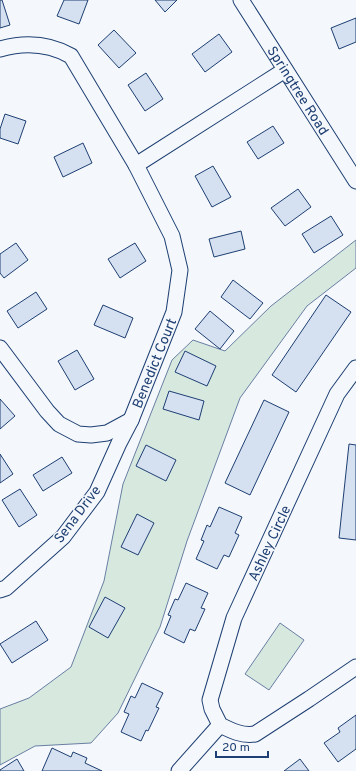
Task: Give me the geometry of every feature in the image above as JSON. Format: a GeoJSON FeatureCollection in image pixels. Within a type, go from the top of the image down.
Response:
{"type":"FeatureCollection","features":[{"type":"Feature","properties":{"kind":"street","name":"Springtree Road"},"geometry":{"type":"LineString","coordinates":[[241,0],[356,181]]}},
{"type":"Feature","properties":{"kind":"street","name":"Benedict Court"},"geometry":{"type":"LineString","coordinates":[[0,49],[14,45],[39,44],[59,50],[71,56],[136,165],[172,236],[180,270],[174,312],[131,420],[107,433],[91,435],[78,434],[59,424],[47,411],[0,348]]}},
{"type":"Feature","properties":{"kind":"street"},"geometry":{"type":"LineString","coordinates":[[136,165],[285,70]]}},
{"type":"Feature","properties":{"kind":"street","name":"Ashley Circle"},"geometry":{"type":"LineString","coordinates":[[220,725],[212,709],[210,700],[234,618],[337,394],[356,368]]}},
{"type":"Feature","properties":{"kind":"street","name":"Sena Drive"},"geometry":{"type":"LineString","coordinates":[[0,590],[6,588],[63,537],[97,492],[131,420]]}},
{"type":"Feature","properties":{"kind":"street"},"geometry":{"type":"LineString","coordinates":[[179,771],[220,725],[247,736],[255,734],[356,667]]}},
{"type":"Feature","properties":{"kind":"shaded area"},"geometry":{"type":"Polygon","coordinates":[[[356,240],[356,268],[307,306],[240,398],[187,541],[160,627],[118,713],[91,743],[35,746],[0,765],[0,709],[29,698],[71,667],[104,581],[123,484],[172,360],[193,340],[225,351],[271,306],[356,240]]]}},
{"type":"Feature","properties":{"kind":"shaded area"},"geometry":{"type":"Polygon","coordinates":[[[280,623],[304,640],[269,690],[245,674],[280,623]]]}},
{"type":"Feature","properties":{"kind":"building"},"geometry":{"type":"Polygon","coordinates":[[[0,0],[2,0],[10,25],[0,28],[0,0]]]}},
{"type":"Feature","properties":{"kind":"building"},"geometry":{"type":"Polygon","coordinates":[[[64,0],[88,0],[79,24],[57,16],[64,0]]]}},
{"type":"Feature","properties":{"kind":"building"},"geometry":{"type":"Polygon","coordinates":[[[155,0],[177,0],[165,12],[155,0]]]}},
{"type":"Feature","properties":{"kind":"building"},"geometry":{"type":"Polygon","coordinates":[[[356,18],[356,42],[339,49],[331,28],[356,18]]]}},
{"type":"Feature","properties":{"kind":"building"},"geometry":{"type":"Polygon","coordinates":[[[114,30],[136,53],[119,68],[98,45],[114,30]]]}},
{"type":"Feature","properties":{"kind":"building"},"geometry":{"type":"Polygon","coordinates":[[[219,34],[232,52],[205,72],[192,54],[219,34]]]}},
{"type":"Feature","properties":{"kind":"building"},"geometry":{"type":"Polygon","coordinates":[[[146,73],[163,99],[145,111],[128,85],[146,73]]]}},
{"type":"Feature","properties":{"kind":"building"},"geometry":{"type":"Polygon","coordinates":[[[5,114],[26,121],[18,144],[0,138],[0,129],[5,114]]]}},
{"type":"Feature","properties":{"kind":"building"},"geometry":{"type":"Polygon","coordinates":[[[273,126],[284,143],[258,159],[247,142],[273,126]]]}},
{"type":"Feature","properties":{"kind":"building"},"geometry":{"type":"Polygon","coordinates":[[[83,143],[92,163],[63,177],[54,157],[83,143]]]}},
{"type":"Feature","properties":{"kind":"building"},"geometry":{"type":"Polygon","coordinates":[[[213,166],[231,197],[212,207],[195,176],[213,166]]]}},
{"type":"Feature","properties":{"kind":"building"},"geometry":{"type":"Polygon","coordinates":[[[298,189],[311,207],[285,226],[271,208],[298,189]]]}},
{"type":"Feature","properties":{"kind":"building"},"geometry":{"type":"Polygon","coordinates":[[[331,216],[343,235],[314,253],[302,234],[331,216]]]}},
{"type":"Feature","properties":{"kind":"building"},"geometry":{"type":"Polygon","coordinates":[[[241,231],[245,249],[214,257],[209,239],[241,231]]]}},
{"type":"Feature","properties":{"kind":"building"},"geometry":{"type":"Polygon","coordinates":[[[16,243],[28,260],[4,278],[0,273],[0,254],[16,243]]]}},
{"type":"Feature","properties":{"kind":"building"},"geometry":{"type":"Polygon","coordinates":[[[135,243],[146,261],[120,278],[108,259],[135,243]]]}},
{"type":"Feature","properties":{"kind":"building"},"geometry":{"type":"Polygon","coordinates":[[[233,280],[263,303],[250,319],[221,297],[233,280]]]}},
{"type":"Feature","properties":{"kind":"building"},"geometry":{"type":"Polygon","coordinates":[[[36,292],[47,309],[18,328],[7,311],[36,292]]]}},
{"type":"Feature","properties":{"kind":"building"},"geometry":{"type":"Polygon","coordinates":[[[326,295],[351,312],[296,392],[272,375],[326,295]]]}},
{"type":"Feature","properties":{"kind":"building"},"geometry":{"type":"Polygon","coordinates":[[[103,305],[133,318],[125,338],[94,325],[103,305]]]}},
{"type":"Feature","properties":{"kind":"building"},"geometry":{"type":"Polygon","coordinates":[[[210,311],[234,331],[220,349],[195,329],[210,311]]]}},
{"type":"Feature","properties":{"kind":"building"},"geometry":{"type":"Polygon","coordinates":[[[77,350],[94,379],[75,390],[58,361],[77,350]]]}},
{"type":"Feature","properties":{"kind":"building"},"geometry":{"type":"Polygon","coordinates":[[[185,351],[216,366],[207,386],[175,372],[185,351]]]}},
{"type":"Feature","properties":{"kind":"building"},"geometry":{"type":"Polygon","coordinates":[[[169,391],[204,401],[199,420],[163,409],[169,391]]]}},
{"type":"Feature","properties":{"kind":"building"},"geometry":{"type":"Polygon","coordinates":[[[0,399],[15,416],[0,429],[0,399]]]}},
{"type":"Feature","properties":{"kind":"building"},"geometry":{"type":"Polygon","coordinates":[[[264,400],[289,412],[250,495],[225,483],[264,400]]]}},
{"type":"Feature","properties":{"kind":"building"},"geometry":{"type":"Polygon","coordinates":[[[349,444],[356,445],[356,540],[339,538],[349,444]]]}},
{"type":"Feature","properties":{"kind":"building"},"geometry":{"type":"Polygon","coordinates":[[[146,445],[176,460],[166,481],[136,466],[146,445]]]}},
{"type":"Feature","properties":{"kind":"building"},"geometry":{"type":"Polygon","coordinates":[[[0,454],[13,474],[0,483],[0,454]]]}},
{"type":"Feature","properties":{"kind":"building"},"geometry":{"type":"Polygon","coordinates":[[[62,457],[72,473],[43,491],[33,475],[62,457]]]}},
{"type":"Feature","properties":{"kind":"building"},"geometry":{"type":"Polygon","coordinates":[[[20,489],[37,515],[19,527],[2,500],[20,489]]]}},
{"type":"Feature","properties":{"kind":"building"},"geometry":{"type":"Polygon","coordinates":[[[219,507],[242,517],[235,533],[239,535],[229,557],[224,555],[217,569],[196,559],[204,541],[201,540],[207,525],[210,527],[219,507]]]}},
{"type":"Feature","properties":{"kind":"building"},"geometry":{"type":"Polygon","coordinates":[[[137,514],[154,523],[138,555],[121,547],[137,514]]]}},
{"type":"Feature","properties":{"kind":"building"},"geometry":{"type":"Polygon","coordinates":[[[186,583],[208,593],[201,608],[205,609],[195,631],[190,629],[184,643],[164,633],[171,616],[168,615],[175,599],[178,600],[186,583]]]}},
{"type":"Feature","properties":{"kind":"building"},"geometry":{"type":"Polygon","coordinates":[[[105,597],[125,608],[108,638],[89,627],[105,597]]]}},
{"type":"Feature","properties":{"kind":"building"},"geometry":{"type":"Polygon","coordinates":[[[36,621],[48,640],[12,663],[0,644],[36,621]]]}},
{"type":"Feature","properties":{"kind":"building"},"geometry":{"type":"Polygon","coordinates":[[[142,683],[163,693],[156,707],[159,708],[148,731],[146,730],[141,741],[121,732],[129,714],[124,712],[131,696],[135,698],[142,683]]]}},
{"type":"Feature","properties":{"kind":"building"},"geometry":{"type":"Polygon","coordinates":[[[356,715],[356,749],[338,762],[324,743],[340,732],[338,728],[356,715]]]}},
{"type":"Feature","properties":{"kind":"building"},"geometry":{"type":"Polygon","coordinates":[[[52,748],[71,757],[73,752],[87,758],[85,763],[102,771],[42,771],[52,748]]]}},
{"type":"Feature","properties":{"kind":"building"},"geometry":{"type":"Polygon","coordinates":[[[17,759],[24,771],[0,771],[0,770],[17,759]]]}},
{"type":"Feature","properties":{"kind":"building"},"geometry":{"type":"Polygon","coordinates":[[[300,759],[309,771],[284,771],[300,759]]]}}]}
